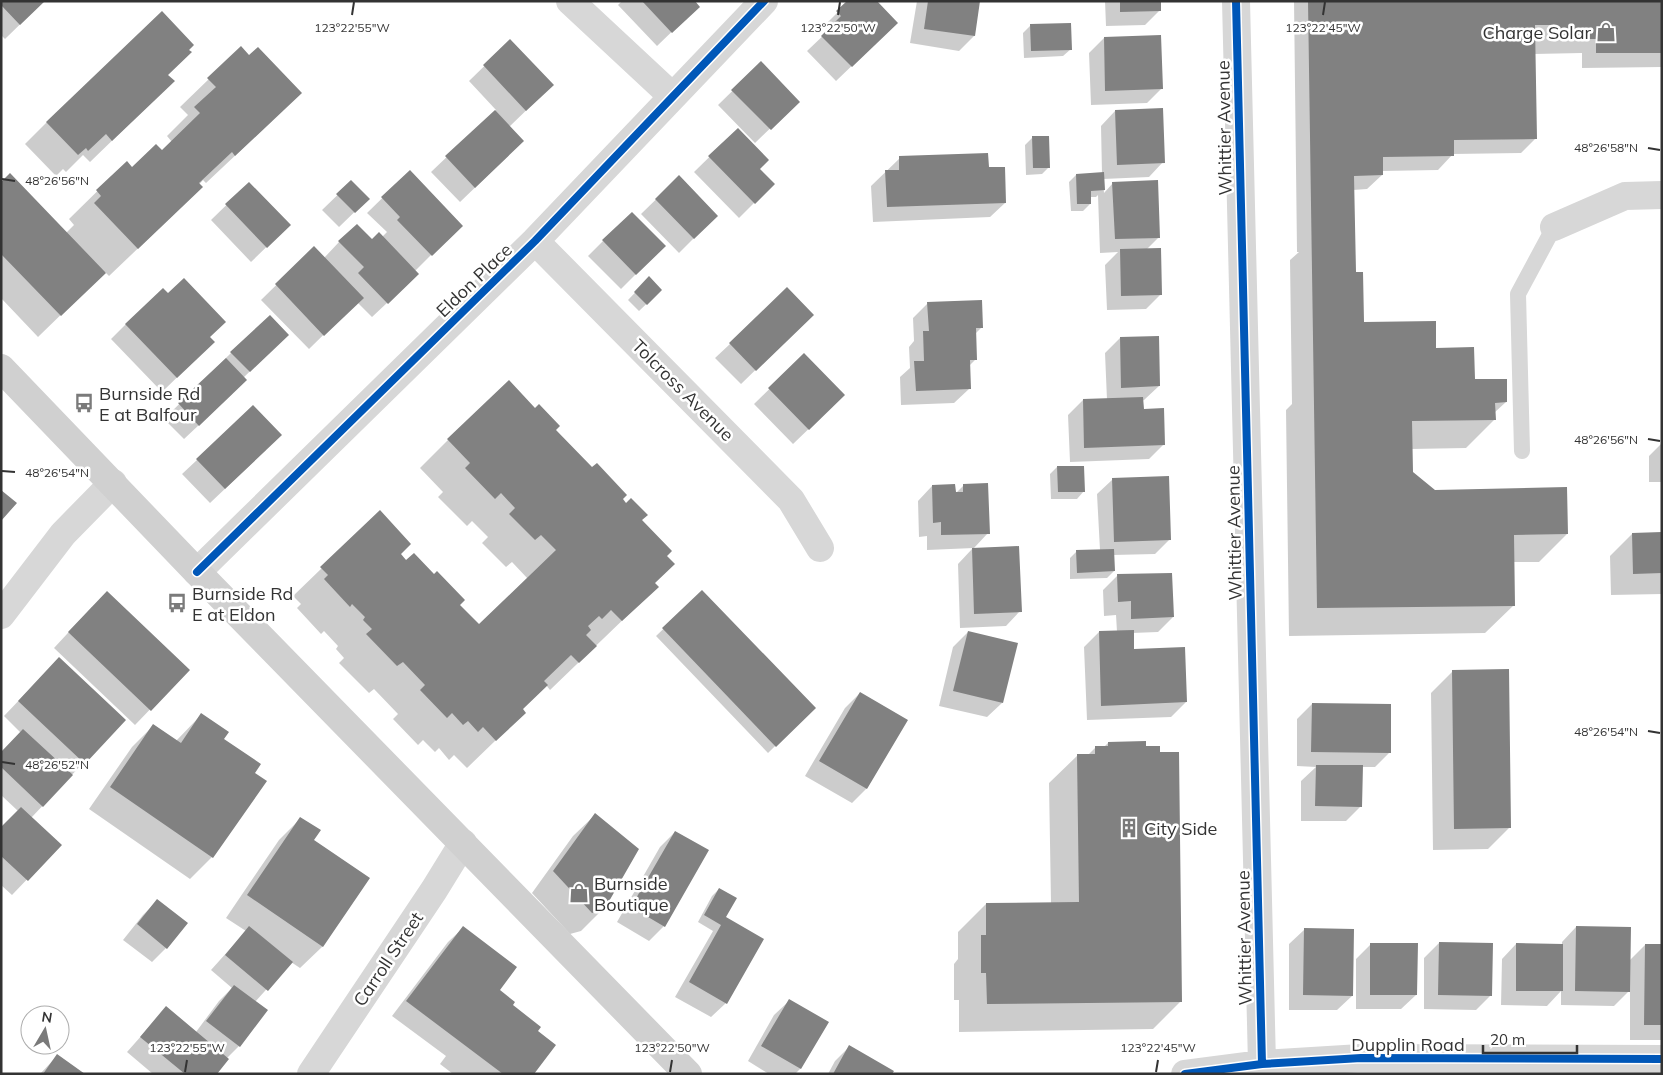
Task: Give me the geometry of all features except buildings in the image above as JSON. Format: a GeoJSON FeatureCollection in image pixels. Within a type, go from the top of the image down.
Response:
{"type":"FeatureCollection","features":[{"type":"Feature","properties":{"kind":"main road"},"geometry":{"type":"LineString","coordinates":[[1,368],[197,572],[688,1074]]}},
{"type":"Feature","properties":{"kind":"street"},"geometry":{"type":"LineString","coordinates":[[570,1],[672,96]]}},
{"type":"Feature","properties":{"kind":"street","name":"Eldon Place"},"geometry":{"type":"LineString","coordinates":[[197,572],[535,242],[764,1]]}},
{"type":"Feature","properties":{"kind":"street","name":"Whittier Avenue"},"geometry":{"type":"LineString","coordinates":[[1236,1],[1262,1064]]}},
{"type":"Feature","properties":{"kind":"street"},"geometry":{"type":"LineString","coordinates":[[1554,228],[1625,196],[1662,195]]}},
{"type":"Feature","properties":{"kind":"street","name":"Tolcross Avenue"},"geometry":{"type":"LineString","coordinates":[[535,242],[791,500],[820,548]]}},
{"type":"Feature","properties":{"kind":"street"},"geometry":{"type":"LineString","coordinates":[[1,615],[63,534],[112,483]]}},
{"type":"Feature","properties":{"kind":"street","name":"Carroll Street"},"geometry":{"type":"LineString","coordinates":[[311,1074],[434,890],[463,843]]}},
{"type":"Feature","properties":{"kind":"street","name":"Dupplin Road"},"geometry":{"type":"LineString","coordinates":[[1185,1074],[1262,1064],[1361,1058],[1662,1058]]}},
{"type":"Feature","properties":{"kind":"lane"},"geometry":{"type":"LineString","coordinates":[[1522,451],[1518,294],[1554,228]]}},
{"type":"Feature","properties":{"kind":"cycle path"},"geometry":{"type":"LineString","coordinates":[[197,572],[535,241],[764,1]]}},
{"type":"Feature","properties":{"kind":"cycle path"},"geometry":{"type":"LineString","coordinates":[[1236,1],[1262,1064]]}},
{"type":"Feature","properties":{"kind":"cycle path"},"geometry":{"type":"LineString","coordinates":[[1185,1074],[1262,1064],[1361,1058],[1662,1059]]}},
{"type":"Feature","properties":{"kind":"place","name":"Charge Solar"},"geometry":{"type":"Point","coordinates":[1606,32]}},
{"type":"Feature","properties":{"kind":"place","name":"Burnside Rd E at Balfour"},"geometry":{"type":"Point","coordinates":[84,403]}},
{"type":"Feature","properties":{"kind":"place","name":"Burnside Rd E at Eldon"},"geometry":{"type":"Point","coordinates":[177,603]}},
{"type":"Feature","properties":{"kind":"place","name":"City Side"},"geometry":{"type":"Point","coordinates":[1129,828]}},
{"type":"Feature","properties":{"kind":"place","name":"Burnside Boutique"},"geometry":{"type":"Point","coordinates":[579,893]}}]}
